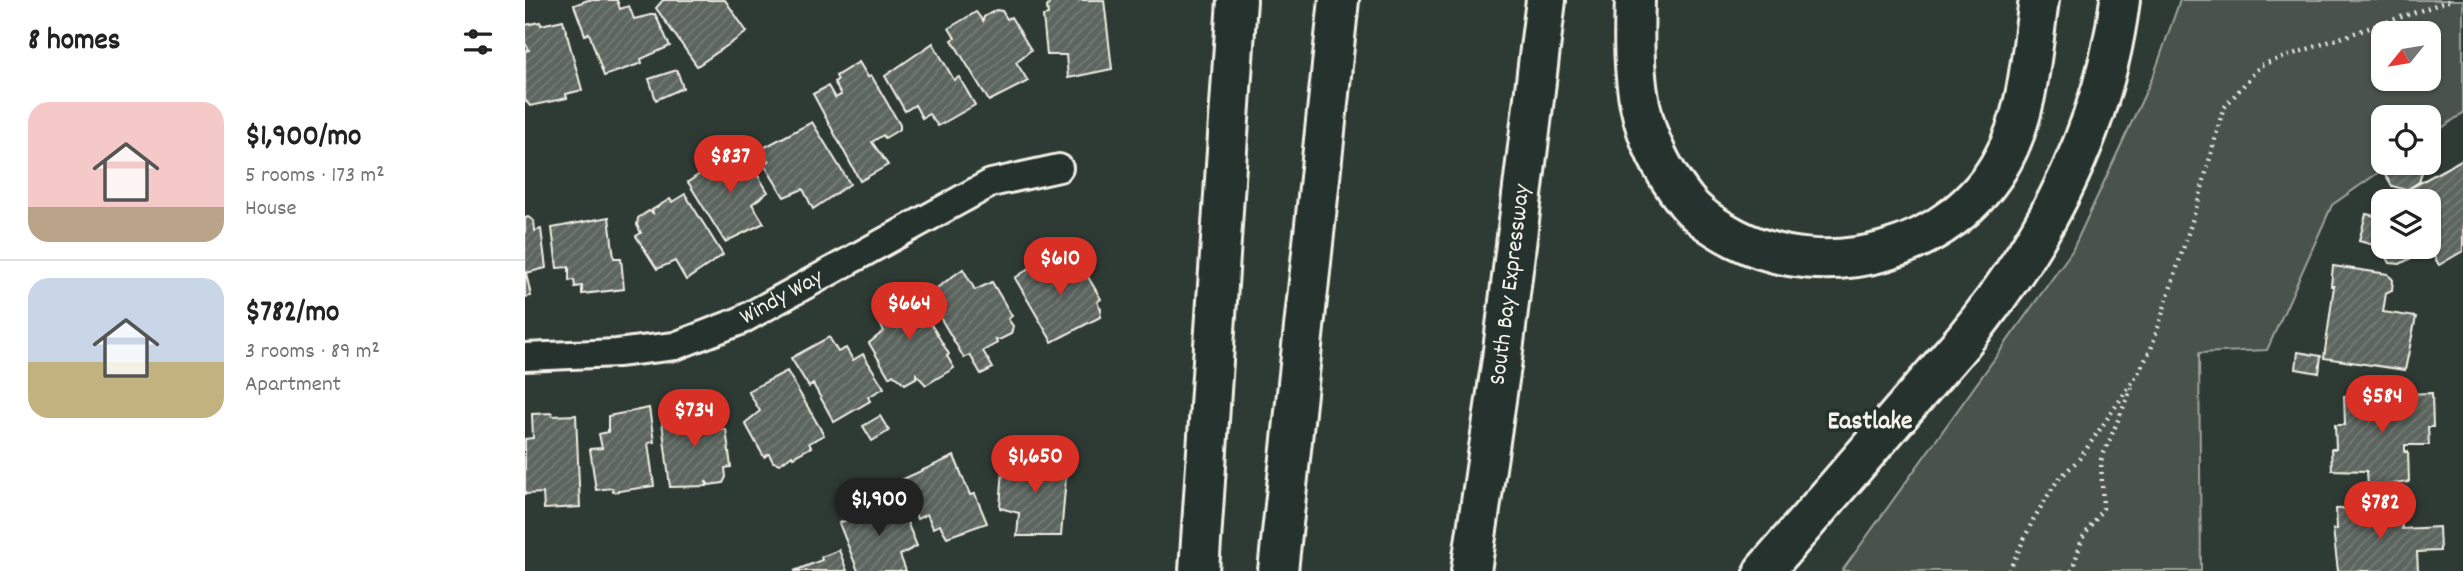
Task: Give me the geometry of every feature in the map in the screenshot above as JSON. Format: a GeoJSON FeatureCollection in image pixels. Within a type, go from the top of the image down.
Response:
{"type":"FeatureCollection","features":[{"type":"Feature","properties":{"kind":"highway"},"geometry":{"type":"LineString","coordinates":[[1199,571],[1237,0]]}},
{"type":"Feature","properties":{"kind":"highway"},"geometry":{"type":"LineString","coordinates":[[1279,571],[1339,0]]}},
{"type":"Feature","properties":{"kind":"highway","name":"South Bay Expressway"},"geometry":{"type":"LineString","coordinates":[[1471,571],[1502,359],[1546,0]]}},
{"type":"Feature","properties":{"kind":"highway"},"geometry":{"type":"LineString","coordinates":[[1635,0],[1632,53],[1639,107],[1657,157],[1671,181],[1687,203],[1726,233],[1772,252],[1820,260],[1869,255],[1914,240],[1954,216],[1989,181],[2002,160],[2020,114],[2039,0]]}},
{"type":"Feature","properties":{"kind":"highway"},"geometry":{"type":"LineString","coordinates":[[1764,571],[1991,308],[2029,252],[2060,197],[2093,116],[2116,33],[2120,0]]}},
{"type":"Feature","properties":{"kind":"street","name":"Windy Way"},"geometry":{"type":"LineString","coordinates":[[525,357],[617,354],[675,346],[740,321],[991,183],[1059,169]]}},
{"type":"Feature","properties":{"kind":"path"},"geometry":{"type":"LineString","coordinates":[[2073,571],[2082,539],[2103,508],[2101,460],[2136,377],[2151,349],[2199,198],[2223,109],[2261,65],[2451,0]]}},
{"type":"Feature","properties":{"kind":"path"},"geometry":{"type":"LineString","coordinates":[[2010,571],[2033,520],[2057,481],[2080,458],[2136,377]]}},
{"type":"Feature","properties":{"kind":"shaded area"},"geometry":{"type":"Polygon","coordinates":[[[2180,0],[2463,0],[2463,113],[2441,129],[2441,105],[2371,105],[2371,175],[2375,175],[2332,205],[2267,350],[2199,353],[2201,571],[1842,571],[2072,251],[2154,74],[2180,0]]]}},
{"type":"Feature","properties":{"kind":"building"},"geometry":{"type":"Polygon","coordinates":[[[588,0],[617,0],[620,9],[629,6],[634,19],[655,14],[670,46],[641,59],[642,63],[604,76],[589,33],[585,35],[574,5],[588,0]]]}},
{"type":"Feature","properties":{"kind":"building"},"geometry":{"type":"Polygon","coordinates":[[[663,0],[725,0],[747,32],[697,66],[656,8],[663,0]]]}},
{"type":"Feature","properties":{"kind":"building"},"geometry":{"type":"Polygon","coordinates":[[[1052,0],[1104,0],[1112,69],[1068,78],[1066,55],[1047,55],[1043,16],[1048,15],[1047,7],[1052,0]]]}},
{"type":"Feature","properties":{"kind":"building"},"geometry":{"type":"Polygon","coordinates":[[[996,10],[1002,11],[1007,19],[1011,17],[1031,50],[1016,62],[1028,81],[989,101],[952,40],[955,38],[949,28],[976,12],[983,21],[984,17],[996,10]]]}},
{"type":"Feature","properties":{"kind":"building"},"geometry":{"type":"Polygon","coordinates":[[[563,20],[582,90],[566,94],[567,98],[530,106],[525,100],[525,51],[529,50],[525,43],[525,25],[563,20]]]}},
{"type":"Feature","properties":{"kind":"building"},"geometry":{"type":"Polygon","coordinates":[[[933,43],[954,80],[959,77],[975,105],[938,126],[929,114],[922,118],[915,105],[905,111],[885,76],[933,43]]]}},
{"type":"Feature","properties":{"kind":"building"},"geometry":{"type":"Polygon","coordinates":[[[859,62],[868,77],[871,75],[900,125],[900,129],[872,142],[888,165],[860,181],[813,94],[828,86],[835,98],[841,95],[834,82],[838,80],[836,76],[859,62]]]}},
{"type":"Feature","properties":{"kind":"building"},"geometry":{"type":"Polygon","coordinates":[[[677,70],[683,88],[656,100],[649,79],[677,70]]]}},
{"type":"Feature","properties":{"kind":"building"},"geometry":{"type":"Polygon","coordinates":[[[812,122],[850,184],[813,209],[803,189],[784,197],[764,164],[769,161],[763,154],[765,147],[812,122]]]}},
{"type":"Feature","properties":{"kind":"building"},"geometry":{"type":"Polygon","coordinates":[[[732,152],[738,154],[743,162],[748,159],[768,192],[752,204],[764,223],[725,242],[688,182],[732,152]]]}},
{"type":"Feature","properties":{"kind":"building"},"geometry":{"type":"Polygon","coordinates":[[[2463,159],[2463,251],[2439,265],[2435,259],[2441,259],[2441,189],[2408,189],[2434,175],[2441,175],[2441,171],[2463,159]]]}},
{"type":"Feature","properties":{"kind":"building"},"geometry":{"type":"Polygon","coordinates":[[[2385,175],[2421,175],[2419,182],[2408,189],[2392,186],[2385,175]]]}},
{"type":"Feature","properties":{"kind":"building"},"geometry":{"type":"Polygon","coordinates":[[[685,194],[723,255],[686,280],[675,261],[657,269],[636,236],[641,233],[637,225],[638,218],[649,211],[653,213],[652,210],[670,199],[672,202],[685,194]]]}},
{"type":"Feature","properties":{"kind":"building"},"geometry":{"type":"Polygon","coordinates":[[[2366,214],[2371,215],[2371,244],[2359,241],[2366,214]]]}},
{"type":"Feature","properties":{"kind":"building"},"geometry":{"type":"Polygon","coordinates":[[[609,217],[614,258],[621,258],[624,289],[582,294],[582,286],[575,287],[574,280],[569,281],[569,267],[557,268],[552,228],[609,217]]]}},
{"type":"Feature","properties":{"kind":"building"},"geometry":{"type":"Polygon","coordinates":[[[525,218],[534,221],[535,231],[541,229],[546,268],[526,273],[531,296],[525,297],[525,218]]]}},
{"type":"Feature","properties":{"kind":"building"},"geometry":{"type":"Polygon","coordinates":[[[1052,253],[1063,273],[1081,265],[1101,299],[1097,302],[1101,309],[1100,317],[1052,342],[1015,278],[1052,253]]]}},
{"type":"Feature","properties":{"kind":"building"},"geometry":{"type":"Polygon","coordinates":[[[2388,259],[2409,259],[2400,264],[2390,263],[2388,259]]]}},
{"type":"Feature","properties":{"kind":"building"},"geometry":{"type":"Polygon","coordinates":[[[2333,266],[2388,274],[2393,280],[2392,290],[2386,293],[2383,312],[2416,317],[2405,370],[2324,358],[2334,286],[2331,286],[2333,266]]]}},
{"type":"Feature","properties":{"kind":"building"},"geometry":{"type":"Polygon","coordinates":[[[963,269],[975,290],[992,282],[1012,316],[1008,319],[1013,326],[1011,334],[999,340],[995,339],[997,343],[983,351],[993,368],[981,374],[970,355],[964,358],[927,295],[963,269]]]}},
{"type":"Feature","properties":{"kind":"building"},"geometry":{"type":"Polygon","coordinates":[[[911,291],[949,354],[947,356],[954,368],[926,385],[916,374],[916,378],[905,384],[893,374],[889,377],[869,343],[884,331],[873,311],[911,291]]]}},
{"type":"Feature","properties":{"kind":"building"},"geometry":{"type":"Polygon","coordinates":[[[829,337],[838,352],[846,348],[853,360],[863,354],[884,388],[868,397],[870,401],[834,422],[813,384],[809,387],[791,358],[829,337]]]}},
{"type":"Feature","properties":{"kind":"building"},"geometry":{"type":"Polygon","coordinates":[[[2298,352],[2321,356],[2319,373],[2296,369],[2298,352]]]}},
{"type":"Feature","properties":{"kind":"building"},"geometry":{"type":"Polygon","coordinates":[[[787,371],[824,435],[809,443],[811,447],[793,457],[792,455],[780,464],[773,462],[769,454],[764,457],[745,423],[760,411],[748,391],[787,371]]]}},
{"type":"Feature","properties":{"kind":"building"},"geometry":{"type":"Polygon","coordinates":[[[2401,390],[2401,394],[2432,393],[2433,427],[2428,427],[2429,445],[2405,445],[2405,452],[2408,451],[2409,482],[2368,487],[2367,471],[2332,470],[2331,449],[2336,449],[2335,425],[2345,425],[2344,396],[2379,395],[2379,391],[2401,390]]]}},
{"type":"Feature","properties":{"kind":"building"},"geometry":{"type":"Polygon","coordinates":[[[704,405],[708,429],[726,429],[731,467],[725,468],[726,477],[723,483],[709,485],[706,481],[707,486],[670,487],[661,414],[704,405]]]}},
{"type":"Feature","properties":{"kind":"building"},"geometry":{"type":"Polygon","coordinates":[[[649,408],[654,442],[648,443],[654,486],[613,492],[612,488],[596,490],[590,449],[602,448],[599,434],[608,432],[608,416],[649,408]]]}},
{"type":"Feature","properties":{"kind":"building"},"geometry":{"type":"Polygon","coordinates":[[[552,413],[552,416],[576,415],[580,507],[544,509],[543,493],[525,494],[525,439],[533,438],[532,414],[552,413]]]}},
{"type":"Feature","properties":{"kind":"building"},"geometry":{"type":"Polygon","coordinates":[[[880,416],[889,431],[872,441],[863,426],[880,416]]]}},
{"type":"Feature","properties":{"kind":"building"},"geometry":{"type":"Polygon","coordinates":[[[954,456],[970,495],[975,494],[987,523],[947,537],[940,525],[933,528],[927,514],[917,519],[901,480],[954,456]]]}},
{"type":"Feature","properties":{"kind":"building"},"geometry":{"type":"Polygon","coordinates":[[[1015,456],[1052,459],[1052,463],[1067,465],[1061,536],[1017,536],[1019,513],[1000,508],[1003,469],[1009,470],[1015,456]]]}},
{"type":"Feature","properties":{"kind":"building"},"geometry":{"type":"Polygon","coordinates":[[[887,500],[894,503],[897,512],[902,510],[917,546],[900,555],[906,571],[858,571],[839,523],[873,506],[874,509],[887,500]]]}},
{"type":"Feature","properties":{"kind":"building"},"geometry":{"type":"Polygon","coordinates":[[[2401,507],[2402,529],[2439,527],[2440,551],[2417,552],[2418,571],[2338,571],[2333,529],[2337,529],[2336,509],[2401,507]]]}},
{"type":"Feature","properties":{"kind":"building"},"geometry":{"type":"Polygon","coordinates":[[[839,550],[847,571],[794,571],[822,560],[821,557],[839,550]]]}},
{"type":"Feature","properties":{"kind":"district","name":"Eastlake"},"geometry":{"type":"Point","coordinates":[1870,422]}}]}
